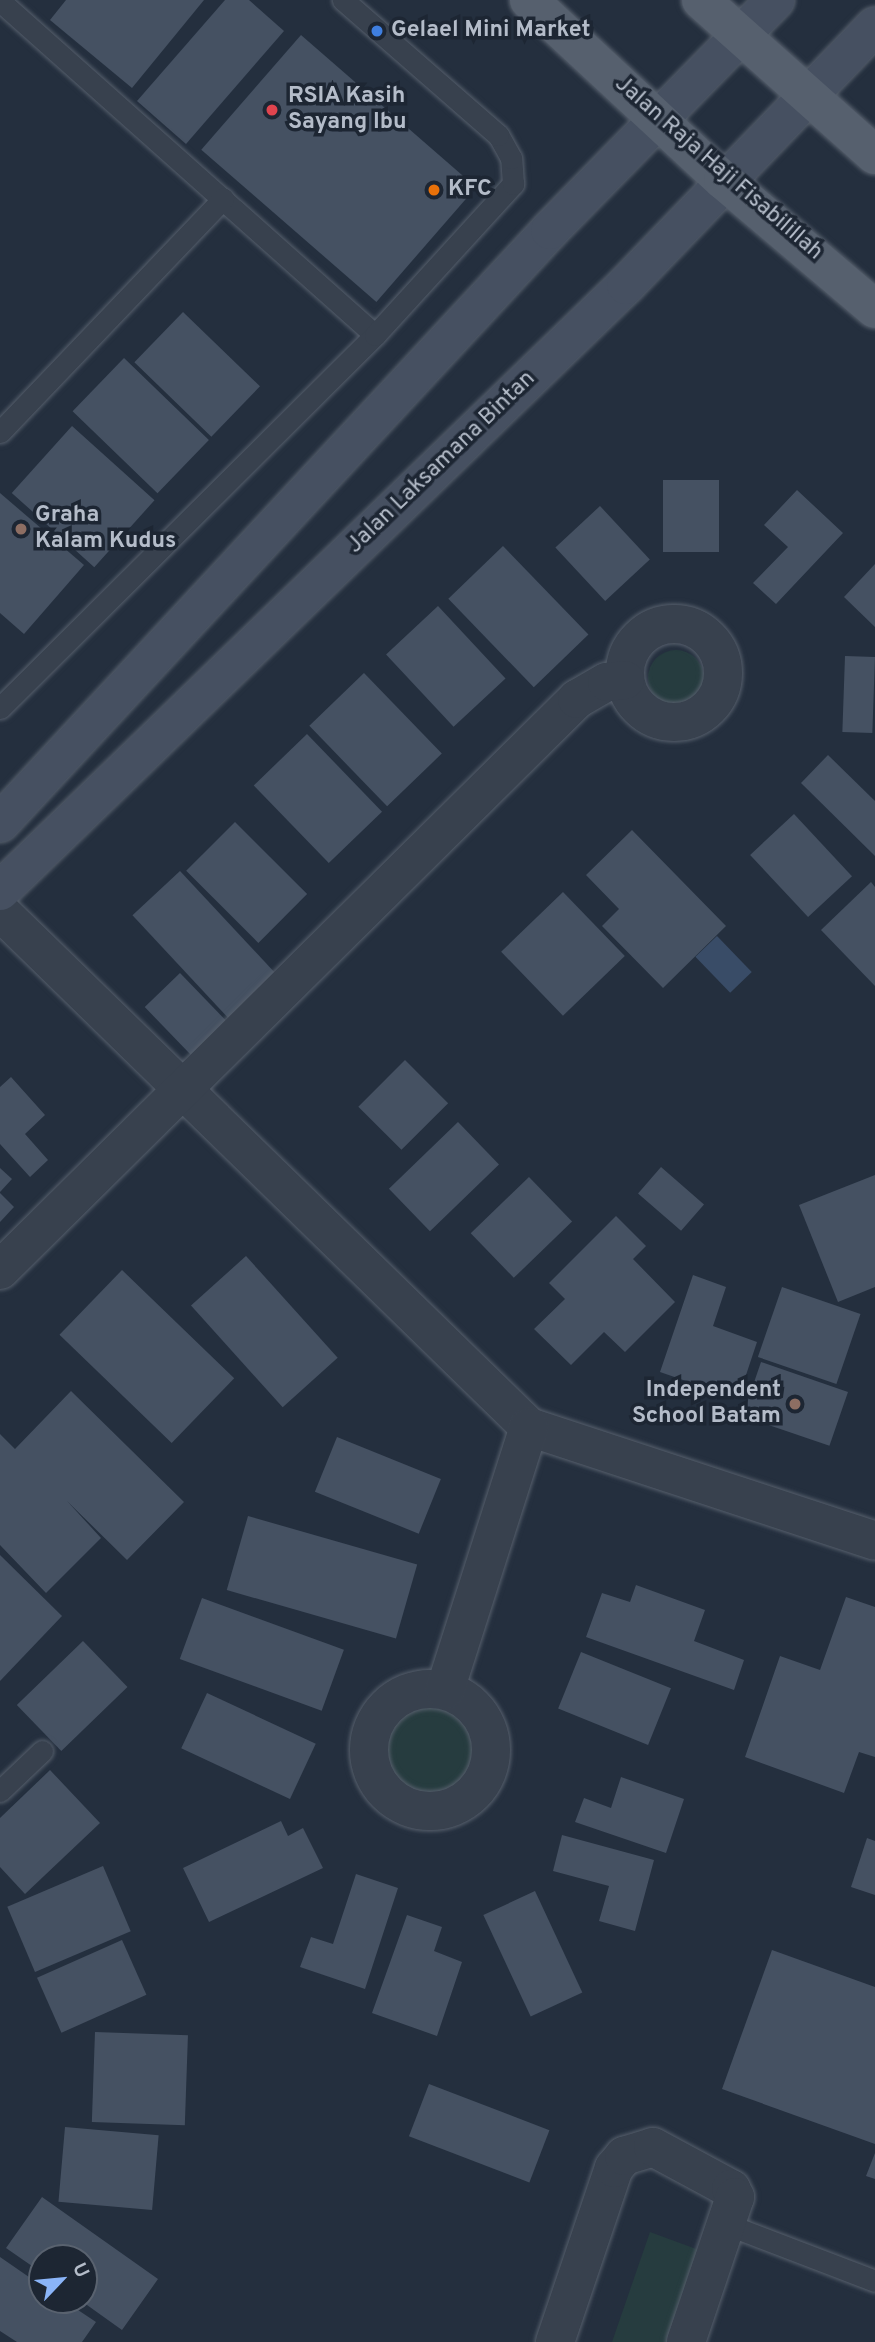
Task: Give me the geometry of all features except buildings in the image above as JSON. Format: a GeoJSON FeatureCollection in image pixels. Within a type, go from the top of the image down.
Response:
{"type":"FeatureCollection","features":[{"type":"Feature","properties":{"kind":"main road","name":"Jalan Raja Haji Fisabilillah"},"geometry":{"type":"LineString","coordinates":[[529,0],[723,180],[875,309]]}},
{"type":"Feature","properties":{"kind":"main road"},"geometry":{"type":"LineString","coordinates":[[701,0],[875,155]]}},
{"type":"Feature","properties":{"kind":"main road"},"geometry":{"type":"LineString","coordinates":[[0,824],[658,117],[744,36],[775,0]]}},
{"type":"Feature","properties":{"kind":"main road","name":"Jalan Laksamana Bintan"},"geometry":{"type":"LineString","coordinates":[[0,891],[626,285],[723,180],[810,97],[875,26]]}},
{"type":"Feature","properties":{"kind":"street"},"geometry":{"type":"LineString","coordinates":[[0,1270],[577,699],[607,682],[625,680]]}},
{"type":"Feature","properties":{"kind":"street"},"geometry":{"type":"LineString","coordinates":[[0,911],[529,1427],[875,1541]]}},
{"type":"Feature","properties":{"kind":"street"},"geometry":{"type":"LineString","coordinates":[[445,1690],[529,1427]]}},
{"type":"Feature","properties":{"kind":"street"},"geometry":{"type":"LineString","coordinates":[[555,2342],[614,2168],[624,2156],[653,2147],[731,2189],[735,2201],[686,2342]]}},
{"type":"Feature","properties":{"kind":"lane"},"geometry":{"type":"LineString","coordinates":[[0,708],[375,335],[507,194],[513,175],[498,135],[343,0]]}},
{"type":"Feature","properties":{"kind":"lane"},"geometry":{"type":"LineString","coordinates":[[0,1],[375,335]]}},
{"type":"Feature","properties":{"kind":"lane"},"geometry":{"type":"LineString","coordinates":[[0,432],[223,199]]}},
{"type":"Feature","properties":{"kind":"lane"},"geometry":{"type":"LineString","coordinates":[[0,1791],[42,1751]]}},
{"type":"Feature","properties":{"kind":"lane"},"geometry":{"type":"LineString","coordinates":[[726,2224],[875,2281]]}},
{"type":"Feature","properties":{"kind":"green space"},"geometry":{"type":"Polygon","coordinates":[[[676,650],[687,652],[696,658],[702,667],[702,689],[696,698],[687,704],[676,706],[665,704],[656,698],[650,689],[648,678],[650,667],[656,658],[665,652],[676,650]]]}},
{"type":"Feature","properties":{"kind":"green space"},"geometry":{"type":"Polygon","coordinates":[[[429,1707],[446,1710],[460,1720],[470,1734],[473,1751],[470,1768],[460,1782],[446,1792],[429,1795],[412,1792],[398,1782],[388,1768],[385,1751],[388,1734],[398,1720],[412,1710],[429,1707]]]}},
{"type":"Feature","properties":{"kind":"green space"},"geometry":{"type":"Polygon","coordinates":[[[650,2232],[699,2250],[667,2342],[612,2342],[650,2232]]]}},
{"type":"Feature","properties":{"kind":"water"},"geometry":{"type":"Polygon","coordinates":[[[717,936],[752,972],[730,993],[695,957],[717,936]]]}},
{"type":"Feature","properties":{"kind":"place","name":"Gelael Mini Market"},"geometry":{"type":"Point","coordinates":[377,31]}},
{"type":"Feature","properties":{"kind":"place","name":"RSIA Kasih Sayang Ibu"},"geometry":{"type":"Point","coordinates":[272,110]}},
{"type":"Feature","properties":{"kind":"place","name":"KFC"},"geometry":{"type":"Point","coordinates":[434,190]}},
{"type":"Feature","properties":{"kind":"place","name":"Graha Kalam Kudus"},"geometry":{"type":"Point","coordinates":[21,529]}},
{"type":"Feature","properties":{"kind":"place","name":"Independent School Batam"},"geometry":{"type":"Point","coordinates":[795,1404]}}]}
